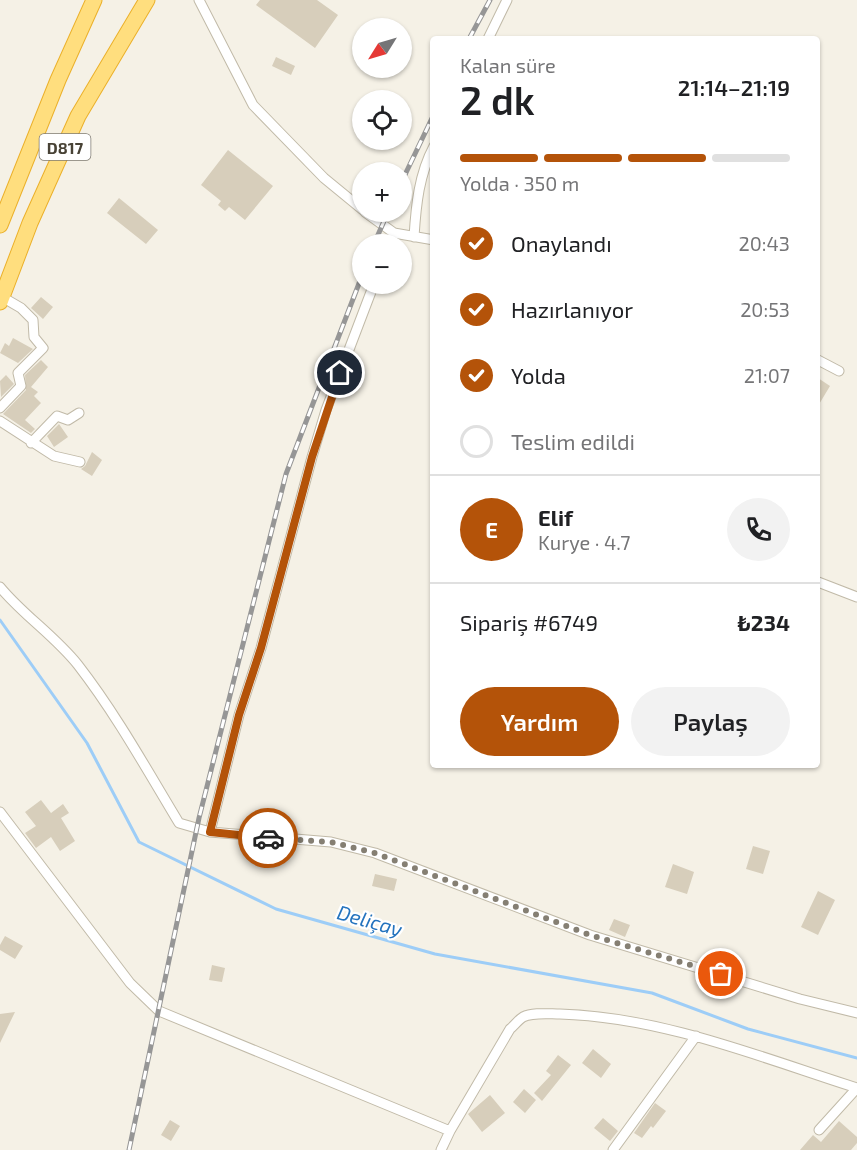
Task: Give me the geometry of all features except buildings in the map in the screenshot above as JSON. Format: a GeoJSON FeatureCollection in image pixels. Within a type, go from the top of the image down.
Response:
{"type":"FeatureCollection","features":[{"type":"Feature","properties":{"kind":"highway","name":"D817"},"geometry":{"type":"LineString","coordinates":[[0,224],[58,80],[94,0]]}},
{"type":"Feature","properties":{"kind":"highway","name":"D817"},"geometry":{"type":"LineString","coordinates":[[1,300],[30,223],[78,116],[147,0]]}},
{"type":"Feature","properties":{"kind":"street"},"geometry":{"type":"LineString","coordinates":[[199,0],[253,105],[324,178],[352,201]]}},
{"type":"Feature","properties":{"kind":"street"},"geometry":{"type":"LineString","coordinates":[[489,36],[507,0]]}},
{"type":"Feature","properties":{"kind":"street"},"geometry":{"type":"LineString","coordinates":[[414,237],[415,211],[424,164],[430,153]]}},
{"type":"Feature","properties":{"kind":"street"},"geometry":{"type":"LineString","coordinates":[[379,222],[394,233],[430,239]]}},
{"type":"Feature","properties":{"kind":"street"},"geometry":{"type":"LineString","coordinates":[[210,832],[239,715],[261,648],[315,447],[338,377],[370,294]]}},
{"type":"Feature","properties":{"kind":"street"},"geometry":{"type":"LineString","coordinates":[[0,408],[21,386],[18,373],[43,348],[34,337],[33,320],[21,308],[1,300]]}},
{"type":"Feature","properties":{"kind":"street"},"geometry":{"type":"LineString","coordinates":[[820,361],[839,370]]}},
{"type":"Feature","properties":{"kind":"street"},"geometry":{"type":"LineString","coordinates":[[31,442],[57,416],[68,420],[79,413]]}},
{"type":"Feature","properties":{"kind":"street"},"geometry":{"type":"LineString","coordinates":[[0,421],[54,456],[80,462]]}},
{"type":"Feature","properties":{"kind":"street"},"geometry":{"type":"LineString","coordinates":[[820,583],[857,597]]}},
{"type":"Feature","properties":{"kind":"street"},"geometry":{"type":"LineString","coordinates":[[0,587],[78,664],[118,723],[178,823],[210,832],[331,842],[375,853],[590,935],[800,999],[857,1013]]}},
{"type":"Feature","properties":{"kind":"street"},"geometry":{"type":"LineString","coordinates":[[0,812],[130,983],[159,1011],[450,1131]]}},
{"type":"Feature","properties":{"kind":"street"},"geometry":{"type":"LineString","coordinates":[[441,1150],[510,1029],[524,1017],[544,1014],[585,1015],[696,1036],[857,1088],[819,1130]]}},
{"type":"Feature","properties":{"kind":"street"},"geometry":{"type":"LineString","coordinates":[[613,1150],[696,1036]]}},
{"type":"Feature","properties":{"kind":"waterway","name":"Deliçay"},"geometry":{"type":"LineString","coordinates":[[0,620],[87,743],[139,842],[276,909],[435,954],[652,993],[748,1029],[857,1058]]}},
{"type":"Feature","properties":{"kind":"railway"},"geometry":{"type":"LineString","coordinates":[[471,36],[490,0]]}},
{"type":"Feature","properties":{"kind":"railway"},"geometry":{"type":"LineString","coordinates":[[411,162],[430,122]]}},
{"type":"Feature","properties":{"kind":"railway"},"geometry":{"type":"LineString","coordinates":[[378,234],[384,222]]}},
{"type":"Feature","properties":{"kind":"railway"},"geometry":{"type":"LineString","coordinates":[[129,1150],[199,818],[286,474],[355,294]]}},
{"type":"Feature","properties":{"kind":"way so far"},"geometry":{"type":"LineString","coordinates":[[268,838],[331,842],[375,853],[483,892],[590,935],[721,974]]}},
{"type":"Feature","properties":{"kind":"route"},"geometry":{"type":"LineString","coordinates":[[268,838],[210,832],[224,769],[261,648],[312,457],[340,373]]}}]}
